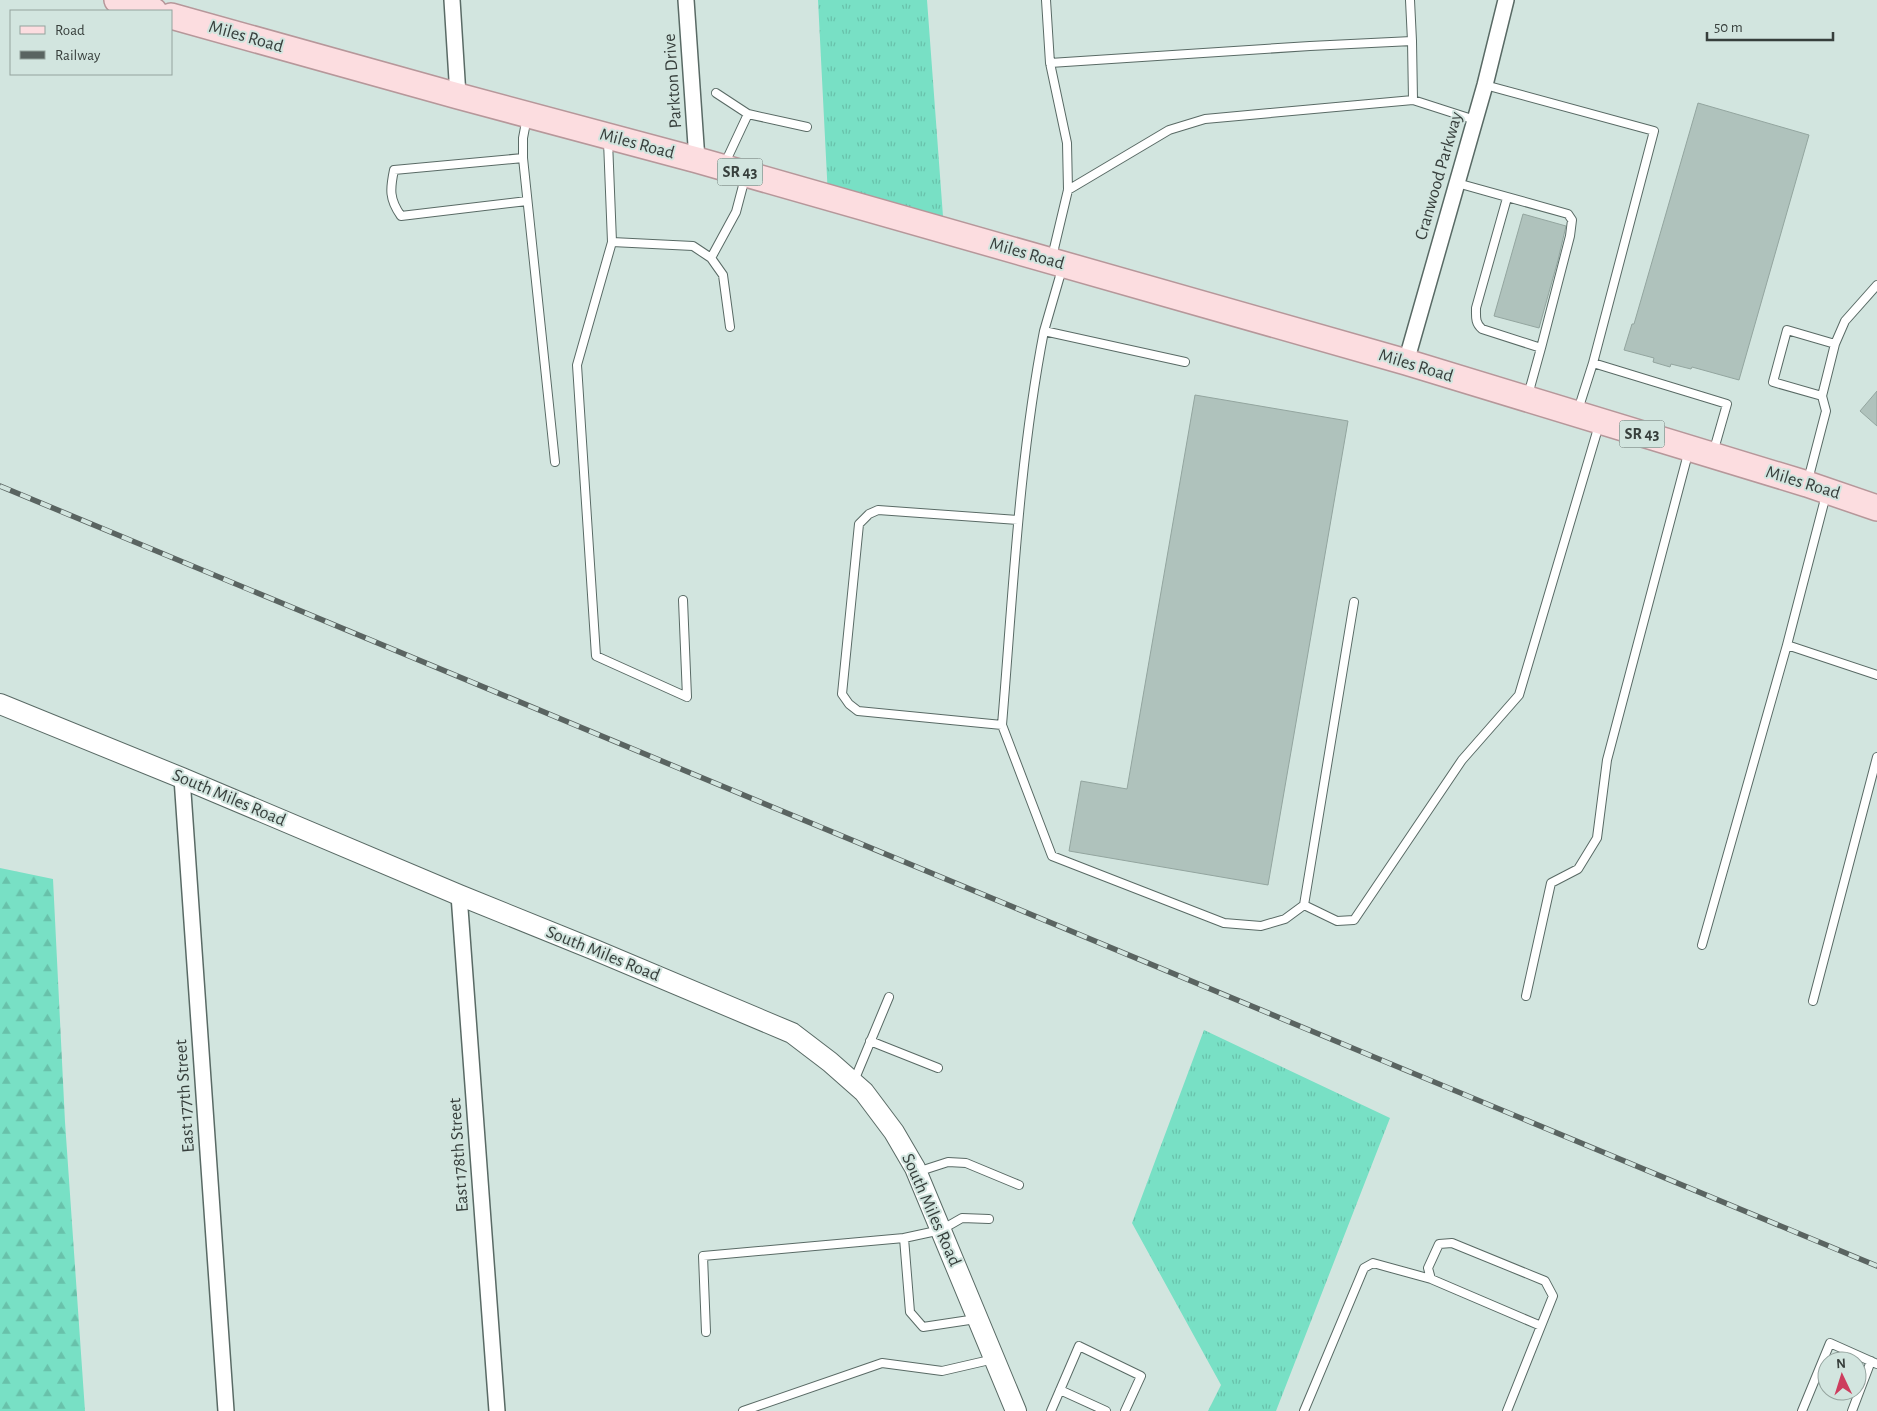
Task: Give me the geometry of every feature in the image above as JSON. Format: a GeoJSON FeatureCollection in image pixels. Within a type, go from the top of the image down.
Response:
{"type":"FeatureCollection","features":[{"type":"Feature","properties":{"kind":"main road"},"geometry":{"type":"LineString","coordinates":[[117,0],[151,10]]}},
{"type":"Feature","properties":{"kind":"main road","name":"Miles Road"},"geometry":{"type":"LineString","coordinates":[[172,16],[697,160],[1406,362],[1817,487],[1877,508]]}},
{"type":"Feature","properties":{"kind":"street"},"geometry":{"type":"LineString","coordinates":[[452,0],[458,96]]}},
{"type":"Feature","properties":{"kind":"street","name":"Parkton Drive"},"geometry":{"type":"LineString","coordinates":[[686,0],[697,160]]}},
{"type":"Feature","properties":{"kind":"street","name":"Cranwood Parkway"},"geometry":{"type":"LineString","coordinates":[[1406,362],[1485,85],[1506,0]]}},
{"type":"Feature","properties":{"kind":"street","name":"South Miles Road"},"geometry":{"type":"LineString","coordinates":[[0,704],[792,1033],[830,1062],[864,1092],[894,1132],[917,1172],[1016,1411]]}},
{"type":"Feature","properties":{"kind":"street","name":"East 177th Street"},"geometry":{"type":"LineString","coordinates":[[182,778],[226,1411]]}},
{"type":"Feature","properties":{"kind":"street","name":"East 178th Street"},"geometry":{"type":"LineString","coordinates":[[459,895],[496,1411]]}},
{"type":"Feature","properties":{"kind":"lane"},"geometry":{"type":"LineString","coordinates":[[1046,0],[1050,63],[1068,143],[1068,190],[1029,422],[1018,520],[1002,725],[1052,856],[1224,922],[1261,926],[1285,919],[1304,905],[1354,602]]}},
{"type":"Feature","properties":{"kind":"lane"},"geometry":{"type":"LineString","coordinates":[[1410,0],[1413,100]]}},
{"type":"Feature","properties":{"kind":"lane"},"geometry":{"type":"LineString","coordinates":[[1050,63],[1336,44],[1412,41]]}},
{"type":"Feature","properties":{"kind":"lane"},"geometry":{"type":"LineString","coordinates":[[1485,85],[1654,131],[1593,363],[1577,414]]}},
{"type":"Feature","properties":{"kind":"lane"},"geometry":{"type":"LineString","coordinates":[[716,93],[748,114],[807,127]]}},
{"type":"Feature","properties":{"kind":"lane"},"geometry":{"type":"LineString","coordinates":[[1068,190],[1169,130],[1205,119],[1413,100],[1475,120]]}},
{"type":"Feature","properties":{"kind":"lane"},"geometry":{"type":"LineString","coordinates":[[711,258],[736,212],[734,171],[748,114]]}},
{"type":"Feature","properties":{"kind":"lane"},"geometry":{"type":"LineString","coordinates":[[528,115],[523,138],[523,158],[555,462]]}},
{"type":"Feature","properties":{"kind":"lane"},"geometry":{"type":"LineString","coordinates":[[608,136],[612,242],[577,365],[596,656],[687,697],[683,600]]}},
{"type":"Feature","properties":{"kind":"lane"},"geometry":{"type":"LineString","coordinates":[[523,158],[394,170],[390,188],[393,204],[401,216],[527,201]]}},
{"type":"Feature","properties":{"kind":"lane"},"geometry":{"type":"LineString","coordinates":[[1457,183],[1568,214],[1572,220],[1570,236],[1527,399]]}},
{"type":"Feature","properties":{"kind":"lane"},"geometry":{"type":"LineString","coordinates":[[1507,198],[1476,308],[1477,325],[1482,329],[1541,348]]}},
{"type":"Feature","properties":{"kind":"lane"},"geometry":{"type":"LineString","coordinates":[[612,242],[693,246],[711,258],[723,275],[730,327]]}},
{"type":"Feature","properties":{"kind":"lane"},"geometry":{"type":"LineString","coordinates":[[1702,945],[1786,645],[1817,487],[1826,411],[1822,396],[1835,344],[1845,321],[1877,285]]}},
{"type":"Feature","properties":{"kind":"lane"},"geometry":{"type":"LineString","coordinates":[[1822,396],[1772,382],[1787,330],[1835,344]]}},
{"type":"Feature","properties":{"kind":"lane"},"geometry":{"type":"LineString","coordinates":[[1044,331],[1185,362]]}},
{"type":"Feature","properties":{"kind":"lane"},"geometry":{"type":"LineString","coordinates":[[1526,996],[1551,883],[1578,868],[1597,838],[1607,760],[1701,452],[1728,404],[1593,363]]}},
{"type":"Feature","properties":{"kind":"lane"},"geometry":{"type":"LineString","coordinates":[[1304,905],[1337,921],[1354,920],[1462,760],[1519,695],[1600,421]]}},
{"type":"Feature","properties":{"kind":"lane"},"geometry":{"type":"LineString","coordinates":[[1002,725],[858,711],[849,704],[842,694],[859,524],[864,518],[878,510],[1018,520]]}},
{"type":"Feature","properties":{"kind":"lane"},"geometry":{"type":"LineString","coordinates":[[1786,645],[1877,675]]}},
{"type":"Feature","properties":{"kind":"lane"},"geometry":{"type":"LineString","coordinates":[[1813,1000],[1877,757]]}},
{"type":"Feature","properties":{"kind":"lane"},"geometry":{"type":"LineString","coordinates":[[853,1082],[889,997]]}},
{"type":"Feature","properties":{"kind":"lane"},"geometry":{"type":"LineString","coordinates":[[870,1042],[938,1068]]}},
{"type":"Feature","properties":{"kind":"lane"},"geometry":{"type":"LineString","coordinates":[[917,1172],[948,1162],[966,1163],[1018,1185]]}},
{"type":"Feature","properties":{"kind":"lane"},"geometry":{"type":"LineString","coordinates":[[706,1332],[703,1256],[904,1238],[941,1230],[962,1218],[989,1219]]}},
{"type":"Feature","properties":{"kind":"lane"},"geometry":{"type":"LineString","coordinates":[[904,1238],[910,1312],[923,1327],[978,1318]]}},
{"type":"Feature","properties":{"kind":"lane"},"geometry":{"type":"LineString","coordinates":[[1431,1279],[1428,1268],[1439,1244],[1452,1242],[1545,1281],[1553,1296],[1507,1411]]}},
{"type":"Feature","properties":{"kind":"lane"},"geometry":{"type":"LineString","coordinates":[[1304,1411],[1364,1268],[1373,1263],[1431,1279],[1541,1326]]}},
{"type":"Feature","properties":{"kind":"lane"},"geometry":{"type":"LineString","coordinates":[[1802,1411],[1830,1343],[1874,1362],[1852,1411]]}},
{"type":"Feature","properties":{"kind":"lane"},"geometry":{"type":"LineString","coordinates":[[1051,1411],[1079,1346],[1141,1376],[1125,1411]]}},
{"type":"Feature","properties":{"kind":"lane"},"geometry":{"type":"LineString","coordinates":[[743,1411],[882,1363],[942,1371],[994,1359]]}},
{"type":"Feature","properties":{"kind":"lane"},"geometry":{"type":"LineString","coordinates":[[1060,1390],[1106,1411]]}},
{"type":"Feature","properties":{"kind":"green space"},"geometry":{"type":"Polygon","coordinates":[[[818,0],[927,0],[944,230],[828,197],[818,0]]]}},
{"type":"Feature","properties":{"kind":"green space"},"geometry":{"type":"Polygon","coordinates":[[[0,868],[53,879],[65,1122],[85,1411],[0,1411],[0,868]]]}},
{"type":"Feature","properties":{"kind":"green space"},"geometry":{"type":"Polygon","coordinates":[[[1204,1030],[1390,1118],[1276,1411],[1208,1411],[1221,1385],[1132,1223],[1204,1030]]]}},
{"type":"Feature","properties":{"kind":"building"},"geometry":{"type":"Polygon","coordinates":[[[1698,103],[1809,135],[1739,380],[1692,367],[1691,369],[1671,364],[1670,367],[1653,362],[1654,358],[1624,350],[1632,324],[1634,324],[1698,103]]]}},
{"type":"Feature","properties":{"kind":"building"},"geometry":{"type":"Polygon","coordinates":[[[1523,214],[1566,226],[1539,328],[1494,316],[1523,214]]]}},
{"type":"Feature","properties":{"kind":"building"},"geometry":{"type":"Polygon","coordinates":[[[1877,391],[1877,426],[1860,411],[1877,391]]]}},
{"type":"Feature","properties":{"kind":"building"},"geometry":{"type":"Polygon","coordinates":[[[1195,395],[1348,421],[1268,885],[1069,851],[1081,781],[1127,789],[1195,395]]]}},
{"type":"Feature","properties":{"kind":"railway"},"geometry":{"type":"LineString","coordinates":[[0,486],[1877,1266]]}}]}
